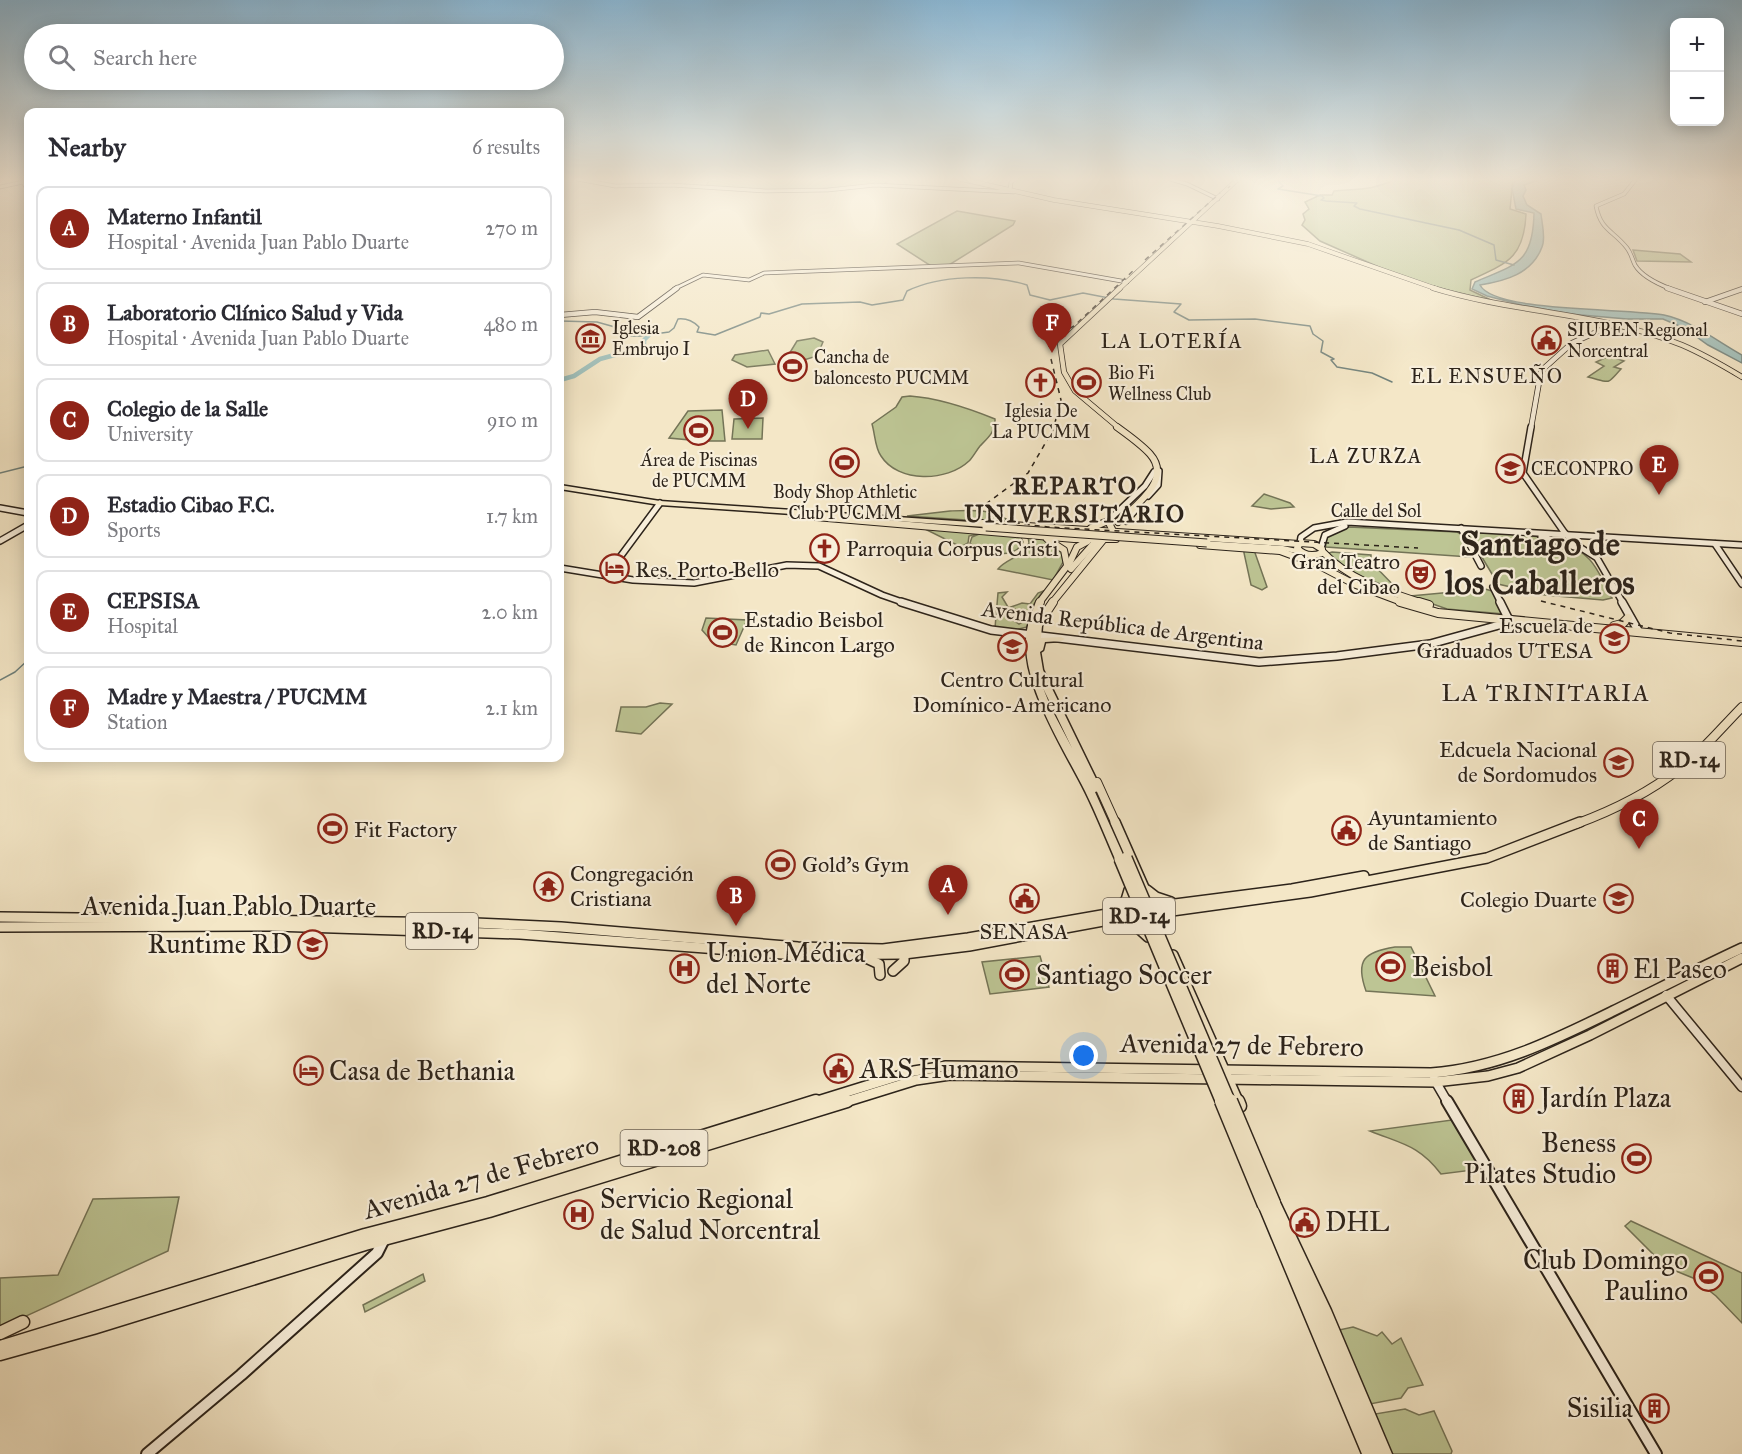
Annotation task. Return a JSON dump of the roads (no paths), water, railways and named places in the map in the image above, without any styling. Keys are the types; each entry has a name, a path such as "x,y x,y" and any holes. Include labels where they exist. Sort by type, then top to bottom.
{"highway":[{"path":"564,490 658,505 816,514 1280,548 1299,547"},
{"path":"564,490 607,501 986,526"},
{"path":"1035,625 1030,656 1034,674 1081,765"},
{"path":"1033,636 1037,660 1046,688 1123,858 1269,1204 1384,1454"},
{"path":"1037,660 1041,641 1060,639"},
{"path":"1319,1316 1370,1454"}],"main road":[{"path":"816,514 1079,531 1126,521 1157,488 1160,480 1157,472 1145,454 1076,397 1060,371 1056,342 1163,247"},
{"path":"1315,247 1450,294 1507,308 1612,325 1650,334 1693,350 1742,377"},
{"path":"1626,247 1638,270 1686,297 1742,314"},
{"path":"564,315 595,312 638,317 675,289 703,275 749,280 764,273 1020,264 1125,282"},
{"path":"1704,302 1742,289"},
{"path":"1574,547 1523,475 1531,423 1541,370 1572,343 1612,325"},
{"path":"1112,525 1127,503 1157,472"},
{"path":"1035,625 1053,597 1098,538 1149,485 1157,472"},
{"path":"606,576 658,505"},
{"path":"0,508 24,512"},
{"path":"792,515 1066,539 1122,537 1248,544 1261,542 1299,547 1314,556 1322,549"},
{"path":"1126,521 1127,527 1141,534"},
{"name":"Calle del Sol","path":"1299,547 1301,537 1308,531 1328,524 1347,522 1565,534"},
{"path":"877,524 901,525"},
{"path":"1112,525 1141,534 1248,544 1264,549 1280,548 1349,581 1429,610 1742,641"},
{"path":"1112,525 1122,537"},
{"name":"Calle del Sol","path":"1322,549 1325,534 1338,527 1386,525"},
{"path":"0,541 24,528"},
{"path":"1462,530 1481,566"},
{"name":"Calle del Sol","path":"1462,530 1742,545"},
{"path":"1079,531 1098,538"},
{"path":"1066,539 1079,531"},
{"path":"996,532 1004,532"},
{"path":"1017,533 1040,536 1057,544 1064,550 1067,566"},
{"path":"1122,537 1141,534"},
{"path":"1533,534 1574,547 1593,558 1637,630"},
{"path":"1565,534 1575,544 1597,558 1637,630"},
{"path":"1035,625 1041,598 1067,566 1077,547 1098,538"},
{"path":"1299,547 1311,543 1322,549 1333,564 1346,573 1418,602 1452,611 1509,619 1614,626 1637,630"},
{"path":"1715,544 1742,584"},
{"path":"1299,547 1315,564"},
{"name":"Avenida República de Argentina","path":"564,569 606,576 694,583 787,565 819,566 882,595 946,617 997,631 1269,662 1430,644 1509,619"},
{"path":"1493,587 1509,619"},
{"path":"1614,626 1622,624 1628,618"},
{"name":"Avenida Juan Pablo Duarte","path":"0,917 475,923 561,927 683,939 828,949 881,961 903,951 969,946 1137,912 1310,892 1487,858 1620,807 1646,793 1677,771 1742,707"},
{"path":"1081,765 1102,792 1226,1074 1304,1256 1319,1316"},
{"path":"1081,765 1128,890 1261,1209 1319,1316"},
{"path":"1145,887 1173,907 1163,921 1162,928"},
{"path":"1128,890 1126,900 1114,916 1137,927 1148,937"},
{"name":"Avenida Juan Pablo Duarte","path":"0,927 263,926 510,933 796,955 861,956 881,961"},
{"name":"Avenida 27 de Febrero","path":"1433,1078 1509,1059 1543,1046 1742,948"},
{"path":"893,971 904,961 903,951"},
{"name":"Avenida 27 de Febrero","path":"0,1347 384,1234 489,1211 909,1082 950,1075 1033,1070 1433,1078 1488,1076 1518,1068 1590,1035 1742,958"},
{"path":"1666,995 1742,1087"},
{"path":"1433,1078 1656,1454"},
{"path":"147,1454 241,1375 377,1253 384,1234"},
{"name":"Avenida 27 de Febrero","path":"0,1354 93,1328 384,1234"},
{"path":"0,1334 23,1322"}],"water":[{"path":"1528,247 1541,247 1532,264 1517,275 1480,285 1491,294 1510,301 1565,308 1664,315 1694,327 1742,355 1742,363 1708,345 1684,328 1663,319 1627,319 1570,314 1522,305 1487,296 1472,289 1475,282 1511,266"}],"waterway":[{"path":"1494,247 1496,260 1514,265"},
{"path":"564,321 597,322 622,329 631,336 640,336 669,332 674,328 678,319 684,319 699,327 697,332 715,335 760,317 761,313 769,314 802,304 860,302 872,305 903,300 907,291 935,282 966,278 998,279 1027,285 1030,295 1050,300 1083,293 1114,299 1181,304 1174,312 1189,320 1255,319 1310,326 1313,334 1323,341 1321,352 1334,359 1331,360 1337,367 1372,373 1392,382"},
{"path":"564,379 574,376 600,359 644,347 644,340 649,335"},
{"path":"0,473 24,467"},
{"path":"0,680 15,672 24,664"}],"railway":[{"path":"1145,260 1160,247"},
{"path":"1049,347 1050,340 1074,326 1135,269"},
{"path":"1051,359 1061,400 1053,430 1028,473 987,503 987,507 1000,517 1015,522 1048,527 1418,548"},
{"path":"1541,601 1670,633 1742,641"}],"place":[{"name":"Iglesia Embrujo I","path":"591,338"},
{"name":"SIUBEN Regional Norcentral","path":"1546,340"},
{"name":"Madre y Maestra / PUCMM","path":"1052,353"},
{"name":"Cancha de baloncesto PUCMM","path":"793,367"},
{"name":"Iglesia De La PUCMM","path":"1041,382"},
{"name":"Bio Fi Wellness Club","path":"1087,383"},
{"name":"Estadio Cibao F.C.","path":"748,429"},
{"name":"Área de Piscinas de PUCMM","path":"699,431"},
{"name":"Body Shop Athletic Club PUCMM","path":"845,463"},
{"name":"CECONPRO","path":"1510,469"},
{"name":"CEPSISA","path":"1659,495"},
{"name":"Parroquia Corpus Cristi","path":"825,548"},
{"name":"Res. Porto Bello","path":"614,569"},
{"name":"Gran Teatro del Cibao","path":"1421,574"},
{"name":"Estadio Beisbol de Rincon Largo","path":"723,632"},
{"name":"Escuela de Graduados UTESA","path":"1614,638"},
{"name":"Centro Cultural Domínico-Americano","path":"1012,647"},
{"name":"Edcuela Nacional de Sordomudos","path":"1618,762"},
{"name":"Fit Factory","path":"333,829"},
{"name":"Ayuntamiento de Santiago","path":"1347,830"},
{"name":"Colegio de la Salle","path":"1639,849"},
{"name":"Gold's Gym","path":"781,864"},
{"name":"Congregación Cristiana","path":"549,886"},
{"name":"SENASA","path":"1024,899"},
{"name":"Colegio Duarte","path":"1618,899"},
{"name":"Materno Infantil","path":"948,915"},
{"name":"Laboratorio Clínico Salud y Vida","path":"736,926"},
{"name":"Runtime RD","path":"313,944"},
{"name":"Beisbol","path":"1391,967"},
{"name":"Union Médica del Norte","path":"685,969"},
{"name":"El Paseo","path":"1612,969"},
{"name":"Santiago Soccer","path":"1015,975"},
{"name":"ARS Humano","path":"839,1069"},
{"name":"Casa de Bethania","path":"308,1071"},
{"name":"Jardín Plaza","path":"1519,1098"},
{"name":"Beness Pilates Studio","path":"1637,1159"},
{"name":"Servicio Regional de Salud Norcentral","path":"579,1215"},
{"name":"DHL","path":"1304,1222"},
{"name":"Club Domingo Paulino","path":"1709,1276"},
{"name":"Sisilia","path":"1654,1408"}],"district":[{"name":"LA LOTERÍA","path":"1172,341"},
{"name":"EL ENSUEÑO","path":"1487,376"},
{"name":"LA ZURZA","path":"1366,456"},
{"name":"REPARTO UNIVERSITARIO","path":"1075,500"},
{"name":"Santiago de los Caballeros","path":"1540,562"},
{"name":"LA TRINITARIA","path":"1546,693"}]}
